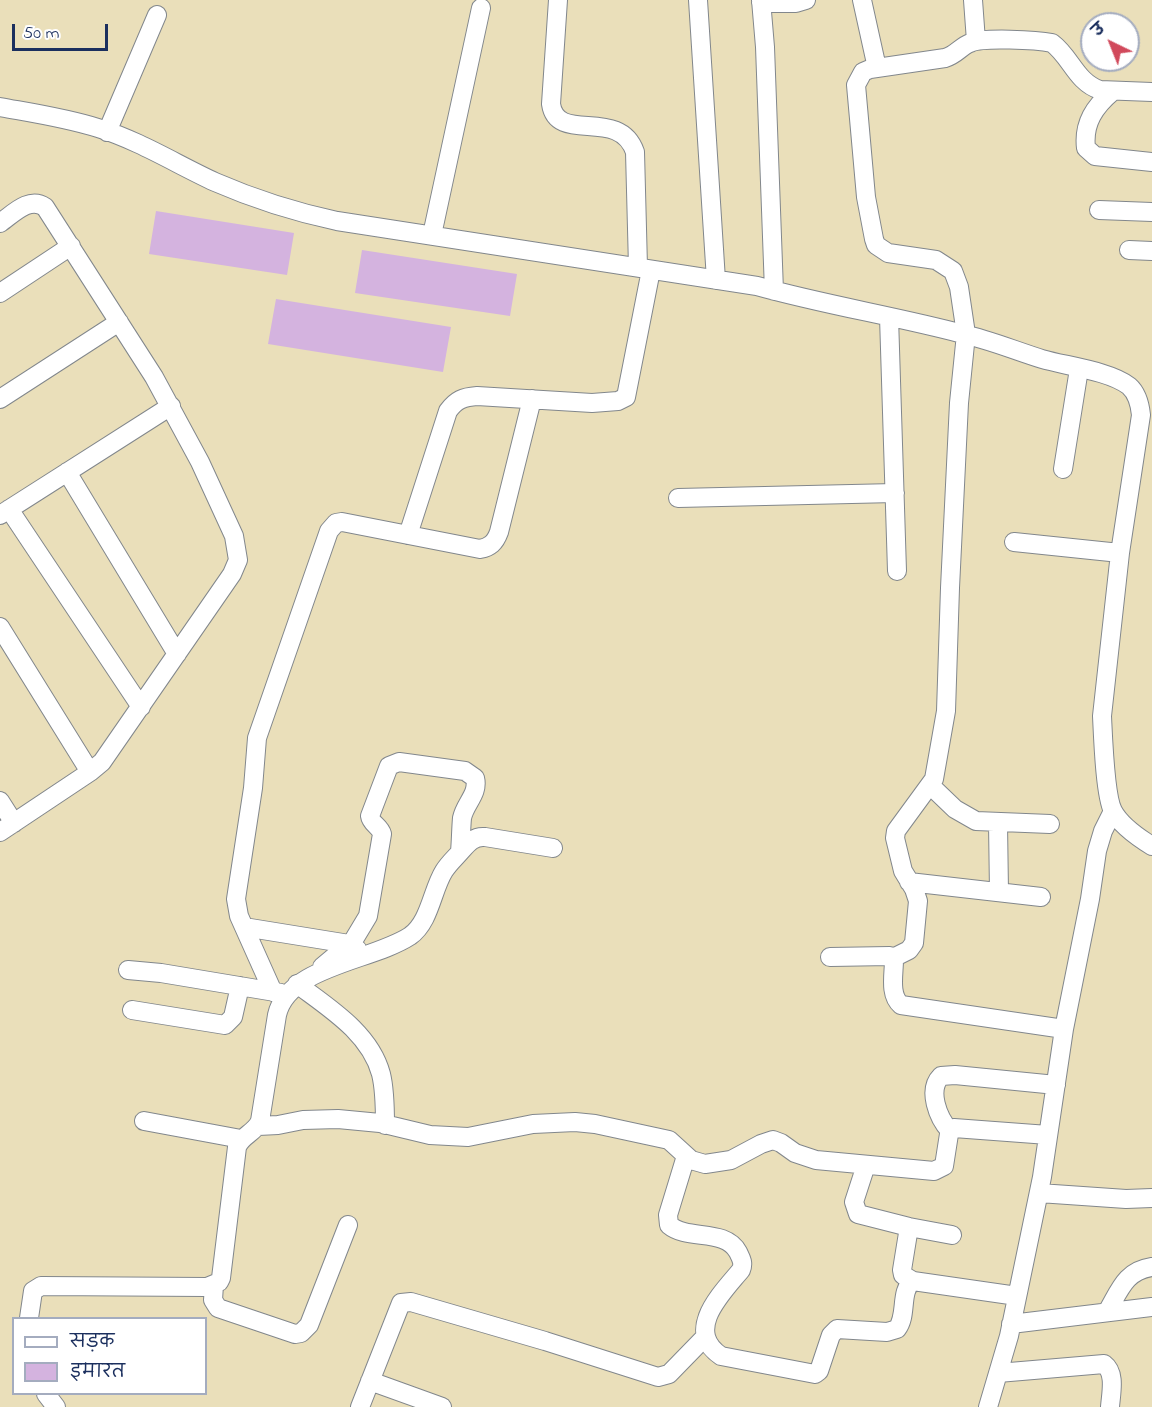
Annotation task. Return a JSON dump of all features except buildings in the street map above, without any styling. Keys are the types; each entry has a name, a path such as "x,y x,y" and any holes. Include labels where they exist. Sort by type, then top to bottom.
{"street":[{"path":"408,535 447,411 453,403 461,398 477,396 592,403 618,402 628,393 644,269 635,152 631,141 619,131 561,122 552,114 558,0"},
{"path":"698,0 716,280"},
{"path":"774,291 761,2 796,3 806,0"},
{"path":"862,0 877,68"},
{"path":"973,0 976,41"},
{"path":"432,235 481,8"},
{"path":"107,132 157,15"},
{"path":"830,957 888,956 893,958 904,953 914,943 917,895 901,864 895,838 896,831 931,786 946,711 959,403 966,334 959,287 953,271 936,260 888,253 876,245 866,197 856,85 863,72 953,56 967,44 976,41 1052,43 1058,47 1086,83 1100,90 1152,92"},
{"path":"1113,91 1094,109 1086,137 1086,148 1095,156 1152,162"},
{"path":"0,107 68,120 107,132 166,156 217,183 294,212 337,221 774,291 966,334 1079,369 1098,372 1144,395 1120,554 1102,716 1109,796 1113,811 1137,837 1152,846"},
{"path":"0,223 26,205 39,203 45,207 171,406 234,536 238,560 232,574 110,751 90,772 7,828 0,801"},
{"path":"1099,210 1152,212"},
{"path":"0,293 70,246"},
{"path":"1129,250 1152,251"},
{"path":"889,317 897,571"},
{"path":"0,399 119,322"},
{"path":"1063,469 1079,369"},
{"path":"286,990 244,927 238,916 236,899 253,789 257,738 329,531 332,526 342,522 480,549 493,544 499,532 532,399"},
{"path":"141,706 5,512 171,406"},
{"path":"68,472 177,654"},
{"path":"678,498 895,493"},
{"path":"1014,542 1120,554"},
{"path":"0,627 90,772"},
{"path":"258,1126 277,1014 286,990 314,974 349,945 368,916 382,834 370,816 389,766 399,762 432,766 465,771 475,778 473,798 466,807 462,819 460,852"},
{"path":"931,786 955,809 970,818 984,822 1050,824"},
{"path":"988,1407 1011,1324 1039,1193 1064,1029 1090,898 1096,851 1113,811"},
{"path":"998,823 999,892"},
{"path":"314,974 364,957 412,934 418,928 443,872 473,839 480,836 553,848"},
{"path":"909,882 1041,897"},
{"path":"244,927 349,945 364,957"},
{"path":"893,958 894,994 895,999 901,1005 1064,1029"},
{"path":"129,970 240,986 286,990 344,1020 358,1035 375,1060 381,1074 385,1125"},
{"path":"132,1010 225,1025 233,1017 240,986"},
{"path":"950,1131 941,1121 936,1110 936,1083 941,1076 955,1075 1056,1084"},
{"path":"29,1317 33,1291 41,1286 207,1287 214,1285 222,1278 237,1147 241,1139 258,1126 303,1120 338,1119 385,1125 430,1135 468,1137 533,1124 595,1124 669,1140 686,1156 705,1164 731,1160 761,1143 773,1140 787,1146 795,1153 816,1160 937,1170 944,1166 950,1131"},
{"path":"144,1121 241,1139"},
{"path":"950,1131 957,1127 1048,1135"},
{"path":"686,1156 668,1215 669,1225 677,1230 726,1240 735,1248 742,1262 741,1270 709,1310 706,1336 709,1345 721,1356 815,1374 819,1371 831,1335 837,1329 887,1332 897,1329 902,1321 908,1286 913,1281"},
{"path":"866,1165 854,1202 856,1210 862,1216 952,1235"},
{"path":"1039,1193 1152,1198"},
{"path":"214,1285 213,1300 221,1310 295,1334 301,1333 309,1325 348,1225"},
{"path":"909,1227 903,1275 913,1281 1017,1296"},
{"path":"1107,1312 1132,1274 1152,1267"},
{"path":"360,1407 399,1306 406,1302 545,1341 658,1377 669,1374 706,1336"},
{"path":"1011,1324 1152,1307"},
{"path":"998,1373 1104,1364 1110,1370 1111,1377 1110,1407"},
{"path":"370,1381 442,1407"},
{"path":"47,1395 56,1407"}]}
